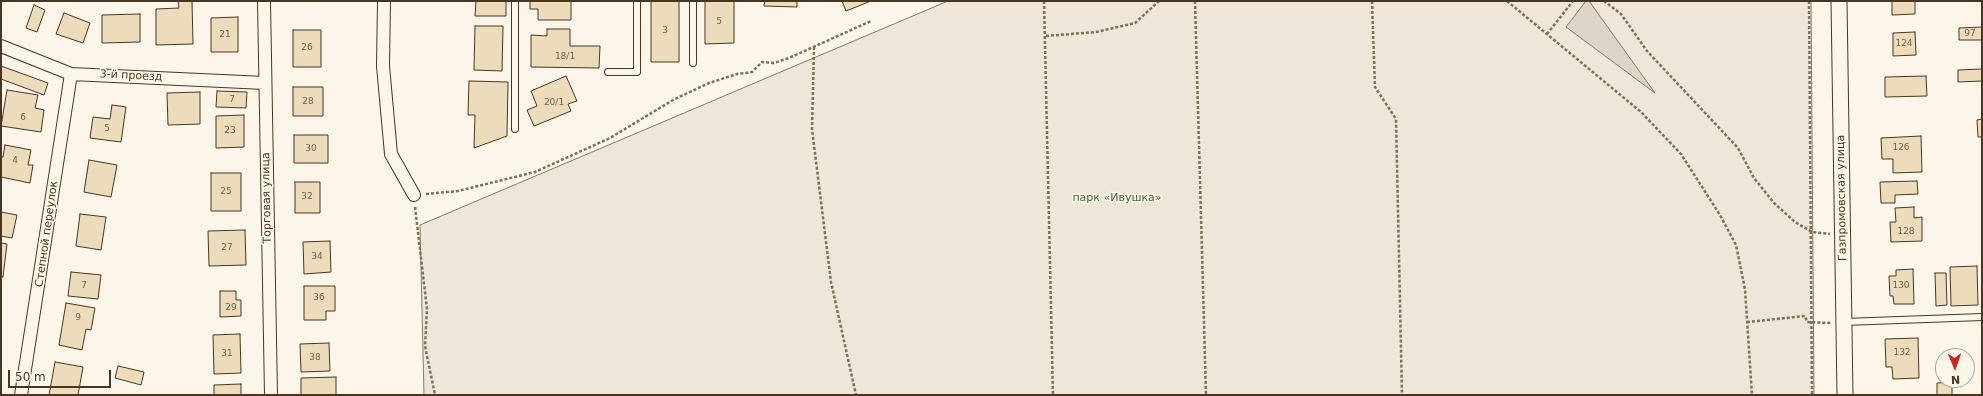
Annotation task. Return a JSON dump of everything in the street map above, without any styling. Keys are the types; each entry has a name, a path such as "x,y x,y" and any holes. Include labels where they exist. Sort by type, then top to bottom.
{"street":[{"name":"Торговая улица","path":"264,1 271,395"},
{"path":"384,1 383,66 391,154 414,195"},
{"name":"Газпромовская улица","path":"1839,1 1845,395"},
{"name":"3-й проезд","path":"1,46 71,74 265,83"},
{"name":"Степной переулок","path":"21,395 71,74"}],"lane":[{"path":"515,1 516,128"},
{"path":"608,72 637,72 637,1"},
{"path":"692,63 693,1"},
{"path":"1844,322 1982,317"}],"path":[{"path":"1044,1 1046,36 1053,395"},
{"path":"1046,36 1096,32 1135,23 1159,1"},
{"path":"1195,1 1206,395"},
{"path":"1372,1 1375,87 1396,119 1402,395"},
{"path":"1507,1 1641,112 1681,154 1720,215 1736,245 1745,289 1752,395"},
{"path":"1547,34 1573,1"},
{"path":"1604,1 1621,14 1652,57 1738,148 1754,178 1774,203 1795,222 1812,232 1842,235"},
{"path":"1809,1 1812,232 1812,395"},
{"path":"435,395 425,346 427,309 414,195 458,191 534,172 610,138 673,100 709,83 737,74 752,72 762,62 774,63 814,47 871,21"},
{"path":"814,47 812,129 831,282 856,395"},
{"path":"1747,322 1804,316 1804,320 1811,323 1844,322"}],"green space":[{"name":"парк «Ивушка»","path":"948,1 1811,1 1814,395 424,395 420,225"}],"shaded area":[{"path":"1586,1 1589,1 1655,93 1566,27"}],"building":[{"path":"178,1 192,1 193,44 156,45 156,9 179,8"},
{"path":"476,1 506,1 506,16 475,16"},
{"path":"530,1 571,1 571,20 538,20 538,9 530,9"},
{"path":"651,1 679,1 679,62 651,62"},
{"path":"705,1 734,1 734,43 705,44"},
{"path":"765,1 797,1 797,7 764,6"},
{"path":"842,1 871,1 846,11"},
{"path":"1892,1 1915,1 1915,14 1892,15"},
{"path":"34,5 45,10 37,32 26,28"},
{"path":"64,13 90,23 83,43 56,34"},
{"path":"140,14 140,42 102,43 102,15"},
{"path":"238,17 238,52 211,52 211,18"},
{"path":"475,26 503,26 502,71 474,70"},
{"path":"1982,27 1982,40 1959,40 1959,28"},
{"path":"547,29 570,29 570,46 600,46 599,68 531,67 531,35 547,36"},
{"path":"293,30 321,30 321,67 293,67"},
{"path":"1915,32 1916,55 1893,56 1893,33"},
{"path":"1,66 48,83 44,95 1,79"},
{"path":"1982,69 1982,81 1958,82 1958,70"},
{"path":"566,76 577,101 568,104 571,111 534,126 527,110 537,106 531,91"},
{"path":"1926,76 1927,96 1885,97 1885,77"},
{"path":"469,81 508,82 507,136 474,148 475,115 468,115"},
{"path":"293,87 323,87 323,116 293,116"},
{"path":"7,90 38,95 35,108 44,110 41,132 1,126"},
{"path":"217,91 247,92 246,108 216,107"},
{"path":"200,92 200,124 168,125 167,93"},
{"path":"112,105 126,107 121,142 90,138 93,117 110,119"},
{"path":"244,115 244,147 216,148 216,116"},
{"path":"1982,119 1982,137 1978,137 1977,120"},
{"path":"294,135 328,135 328,163 294,163"},
{"path":"1921,136 1922,172 1893,173 1893,159 1882,159 1881,138"},
{"path":"5,145 31,150 28,165 33,165 30,183 1,177 1,157 3,157"},
{"path":"89,160 117,165 111,197 84,192"},
{"path":"211,173 241,173 241,211 211,211"},
{"path":"1917,181 1918,194 1895,195 1895,203 1881,203 1880,182"},
{"path":"295,182 320,182 320,213 295,213"},
{"path":"1914,207 1914,218 1922,217 1922,241 1891,242 1890,222 1896,222 1895,208"},
{"path":"1,212 17,215 12,238 1,236"},
{"path":"80,214 106,217 101,250 76,246"},
{"path":"245,230 246,265 209,266 208,231"},
{"path":"330,241 331,272 304,274 303,242"},
{"path":"1,243 7,244 3,277 1,277"},
{"path":"1977,266 1978,305 1951,306 1950,267"},
{"path":"1913,269 1914,304 1894,304 1893,296 1890,296 1889,276 1896,276 1896,270"},
{"path":"71,272 101,275 98,299 68,296"},
{"path":"1935,273 1946,273 1947,305 1936,306"},
{"path":"304,286 335,286 335,311 326,311 326,320 304,320"},
{"path":"220,291 236,291 236,300 241,300 241,316 220,317"},
{"path":"66,303 95,308 91,330 86,329 82,350 59,345"},
{"path":"240,334 241,373 214,374 213,335"},
{"path":"1918,338 1919,378 1893,379 1892,367 1886,367 1885,339"},
{"path":"329,343 330,371 301,372 300,344"},
{"path":"55,362 83,367 78,395 49,395"},
{"path":"118,366 144,372 141,385 115,378"},
{"path":"336,377 336,395 301,395 301,378"},
{"path":"241,384 241,395 214,395 214,385"},
{"path":"1937,388 1952,388 1952,395 1937,395"}]}
